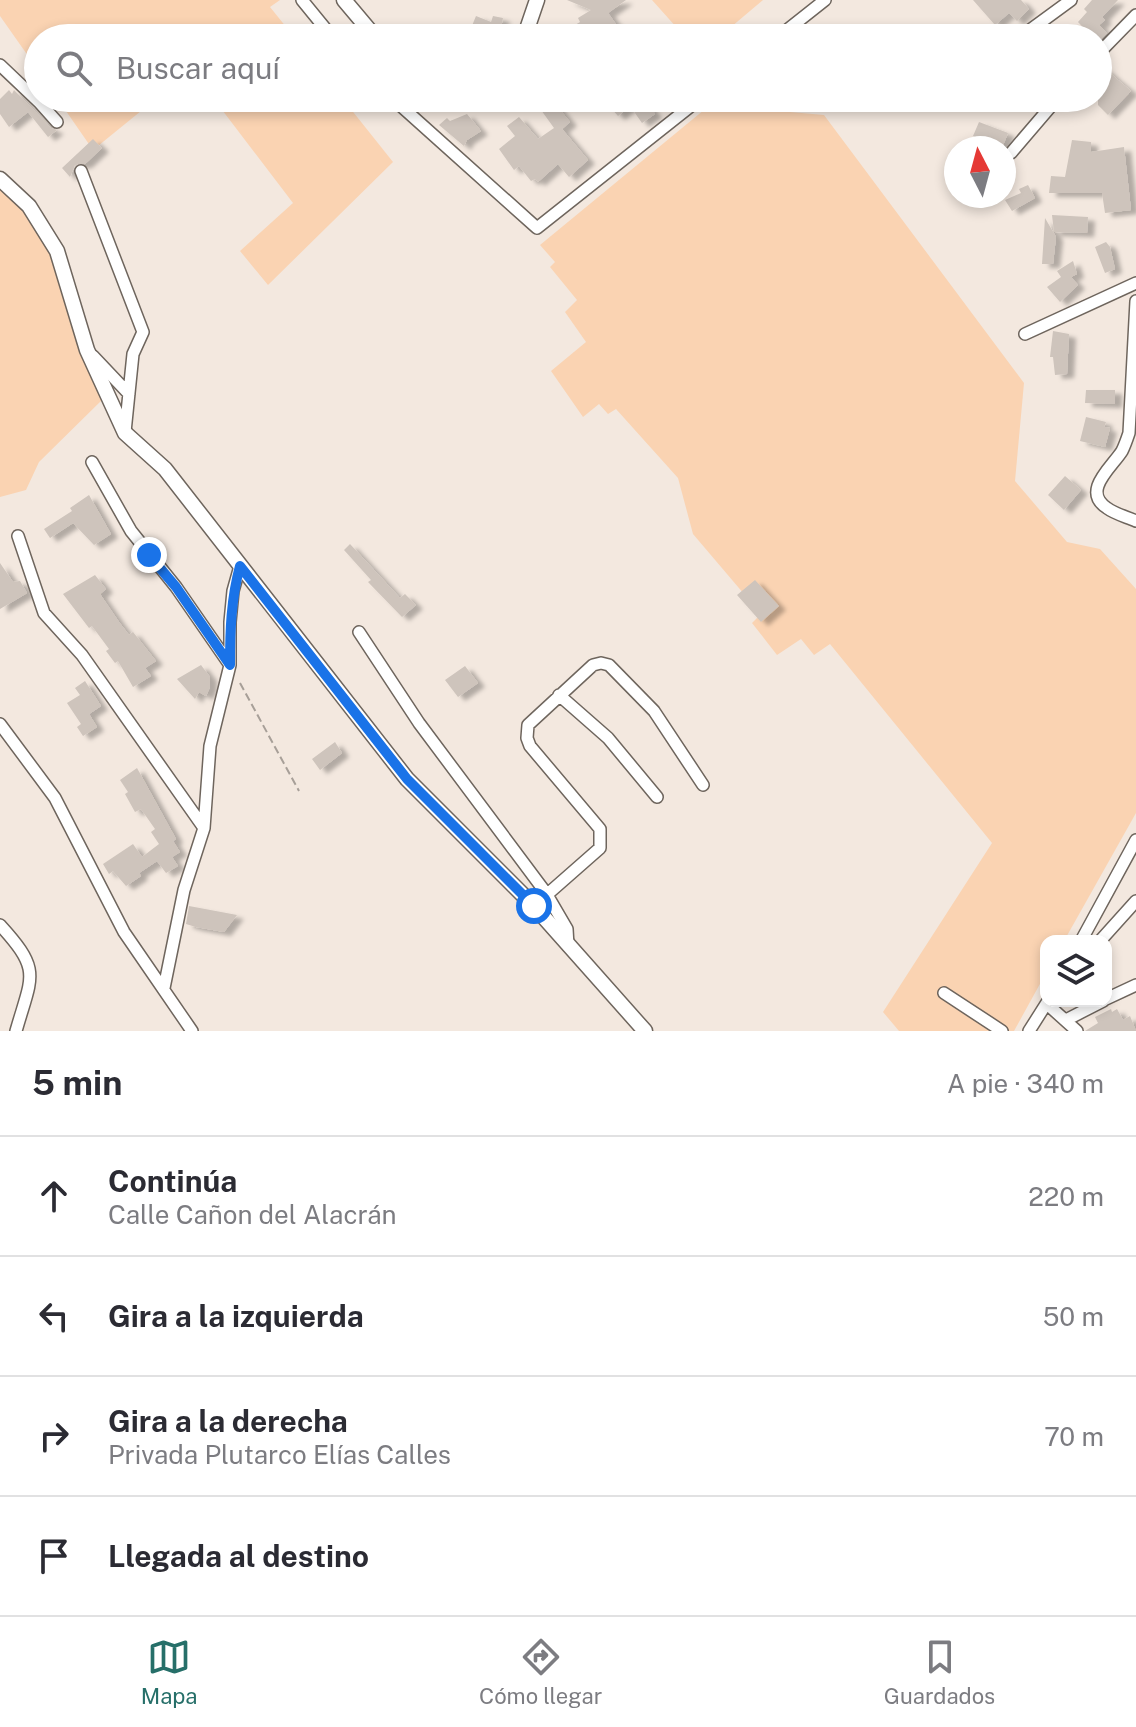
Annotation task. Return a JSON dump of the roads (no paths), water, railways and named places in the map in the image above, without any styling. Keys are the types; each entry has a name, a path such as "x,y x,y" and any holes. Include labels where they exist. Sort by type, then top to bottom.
{"main road":[{"path":"344,0 364,24"},
{"path":"529,24 537,0"},
{"path":"0,179 29,206 57,251 87,350 125,433 165,469 407,779 534,906 645,1031"}],"street":[{"path":"302,0 322,24"},
{"path":"795,24 825,0"},
{"path":"1038,24 1071,0"},
{"path":"1112,40 1136,15"},
{"path":"0,65 24,89"},
{"path":"47,112 57,122"},
{"path":"408,112 537,228 683,112"},
{"path":"1016,147 1046,112"},
{"path":"81,171 143,332 133,354 125,433"},
{"path":"1025,334 1136,283"},
{"path":"1136,301 1129,433 1124,448 1100,480 1096,493 1107,509 1136,521"},
{"path":"87,350 129,394"},
{"path":"92,462 131,531 176,587 230,665"},
{"path":"18,536 44,613 82,655 204,828"},
{"path":"164,988 184,890 204,828 210,746 230,665 233,591 240,566"},
{"path":"359,632 419,723 546,893 567,929 568,946"},
{"path":"534,906 600,848 600,829 530,746 527,738 528,725 593,665 609,665 654,711 703,785"},
{"path":"559,695 608,738 657,797"},
{"path":"0,724 55,798 124,932 192,1031"},
{"path":"1084,935 1136,840"},
{"path":"1105,935 1136,901"},
{"path":"0,925 24,952 29,966 30,982 16,1031"},
{"path":"1112,996 1136,985"},
{"path":"944,993 1002,1031"},
{"path":"1029,1031 1045,1007"},
{"path":"1053,1007 1077,1031"},
{"path":"1066,1020 1091,1007"}]}
